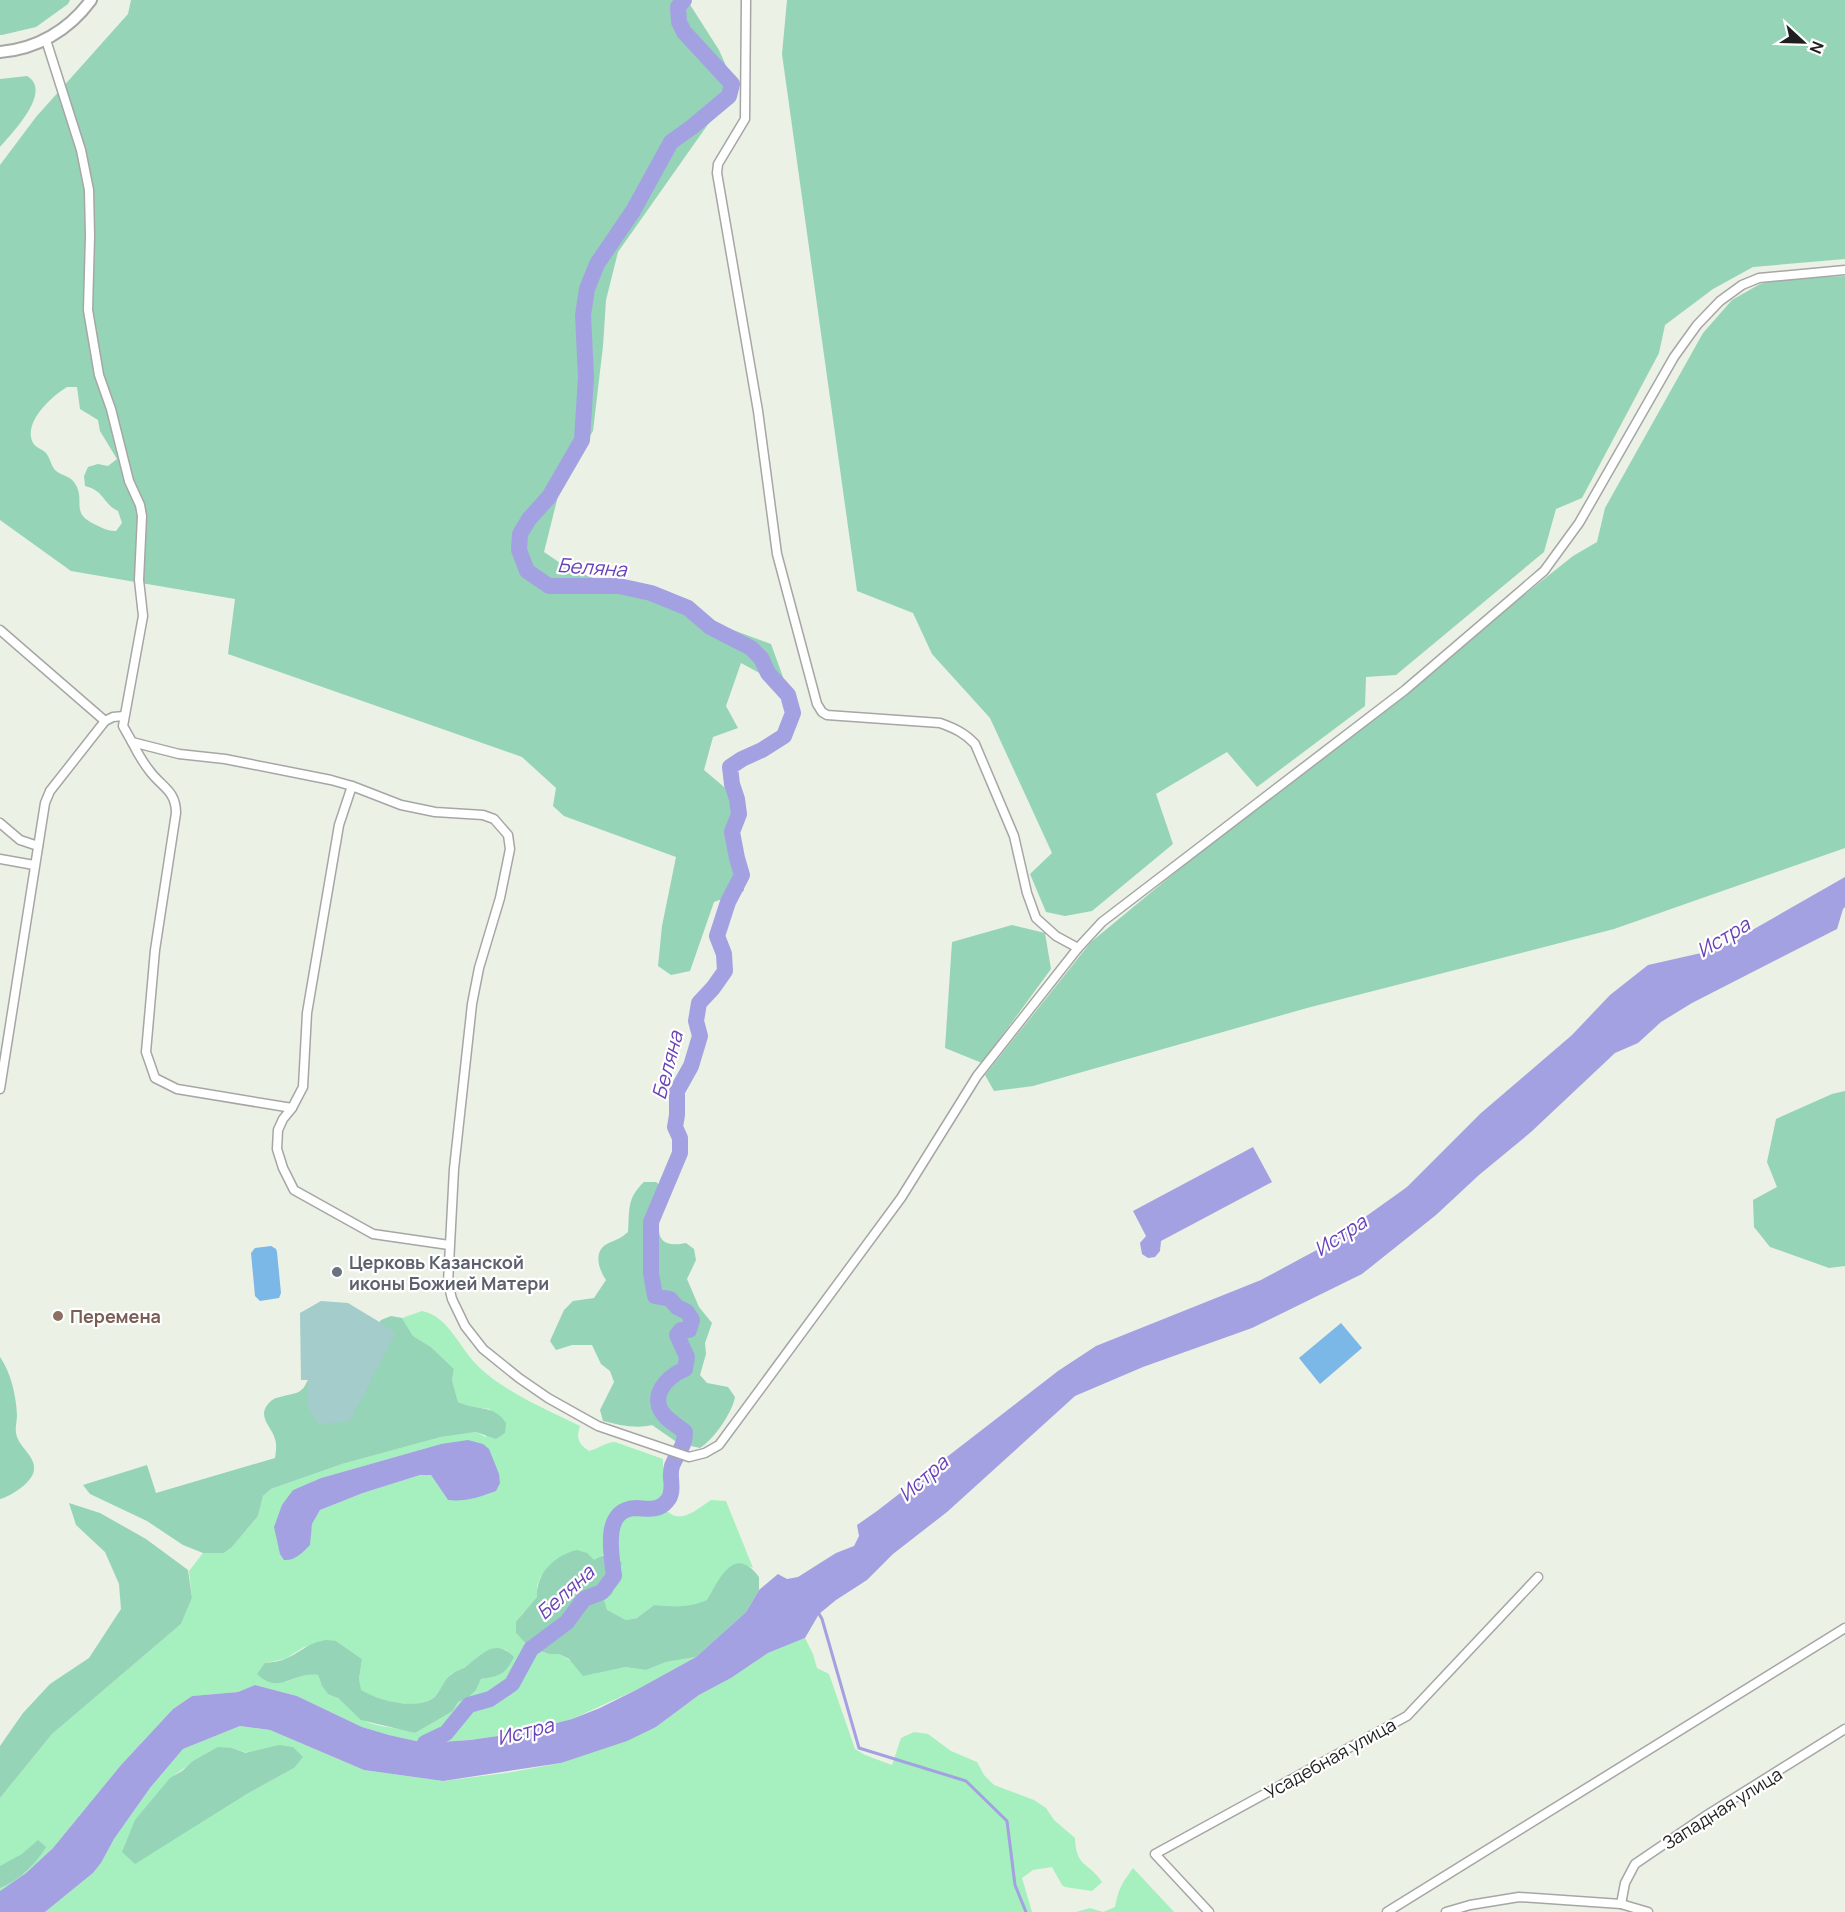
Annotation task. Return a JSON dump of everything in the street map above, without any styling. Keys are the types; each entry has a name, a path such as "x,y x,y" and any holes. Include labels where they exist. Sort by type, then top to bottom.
{"street":[{"path":"0,52 19,50 46,40 73,21 91,0"},
{"path":"746,0 745,119 721,157 717,173 758,411 777,554 817,704 827,715 940,723 953,727 969,737 975,744 1014,836 1027,893 1036,918 1056,936 1078,948"},
{"path":"46,40 81,150 89,190 88,310 99,375 111,409 129,481 142,516 139,580 143,616 123,726 150,772 171,793 176,802 155,950 146,1052 155,1078 177,1089 292,1108"},
{"path":"132,742 179,754 225,759 331,780 401,805 435,812 483,816 494,819 508,835 510,849 500,898 479,968 472,1004 454,1169 448,1283 452,1299 465,1326 483,1349 529,1384 598,1426 689,1457 705,1453 719,1445 901,1198 977,1076 1078,948 1102,922 1405,690 1544,571 1580,523 1674,357 1697,325 1720,301 1742,285 1759,278 1845,270"},
{"path":"0,630 105,721"},
{"path":"0,1089 45,803 50,791 105,721 113,717 124,716"},
{"path":"352,786 339,825 307,1013 303,1087 278,1130 277,1149 294,1190 373,1234 449,1245"},
{"path":"0,823 20,840 38,846"},
{"path":"0,859 34,865"},
{"name":"Усадебная улица","path":"1209,1912 1155,1854 1407,1716 1538,1577"},
{"path":"1387,1912 1845,1628"},
{"name":"Западная улица","path":"1621,1904 1625,1883 1635,1864 1704,1817 1845,1730"},
{"path":"1446,1912 1470,1905 1519,1897 1621,1904 1648,1912"}],"green space":[{"path":"0,0 70,0 68,4 36,27 0,35"},
{"path":"131,0 687,0 719,50 735,86 618,252 606,300 593,431 561,484 544,552 569,569 771,644 787,688 741,663 726,706 738,728 713,737 704,770 736,797 744,891 714,902 690,971 671,975 658,966 662,926 676,857 564,816 553,806 556,788 522,757 228,654 235,599 71,571 0,520 0,165 36,117 128,14","holes":["67,387 77,387 80,409 98,420 100,431 117,459 108,466 98,464 88,467 84,476 85,486 100,494 118,511 122,523 116,531 102,528 82,515 78,488 70,478 55,470 46,453 35,445 31,437 33,422 42,408"]},
{"path":"787,0 1845,0 1845,259 1753,267 1713,289 1665,325 1659,353 1582,498 1556,509 1544,552 1396,675 1366,677 1365,706 1257,787 1227,752 1156,794 1173,844 1092,911 1065,916 1046,912 1030,874 1052,853 990,718 932,654 913,613 857,591 782,54"},
{"path":"27,76 34,83 36,91 33,101 21,122 0,147 0,79"},
{"path":"1845,276 1845,848 1614,929 1307,1008 1033,1086 994,1091 985,1075 1091,942 1183,866 1573,556 1597,542 1605,508 1703,333 1732,300 1760,284 1782,279"},
{"path":"1012,925 1045,933 1051,969 982,1063 945,1048 952,942"},
{"path":"1845,1091 1845,1266 1829,1268 1770,1247 1754,1227 1753,1200 1777,1187 1767,1162 1776,1119 1832,1094"},
{"path":"644,1182 656,1182 664,1189 659,1227 664,1241 672,1244 686,1243 694,1249 696,1260 687,1279 699,1307 712,1323 705,1343 706,1354 700,1375 707,1383 728,1387 735,1397 722,1425 700,1448 678,1443 652,1425 634,1427 603,1421 600,1410 614,1382 610,1371 601,1364 592,1345 572,1345 556,1350 550,1341 564,1310 573,1301 594,1298 606,1280 599,1265 599,1254 605,1245 628,1232 632,1199"},
{"path":"422,1311 439,1319 487,1374 526,1399 580,1426 579,1440 582,1446 589,1451 615,1442 663,1459 663,1491 660,1501 672,1514 684,1516 711,1500 726,1501 753,1568 743,1564 713,1590 708,1600 697,1605 675,1608 654,1605 637,1618 626,1620 606,1610 604,1600 614,1556 604,1554 594,1561 541,1576 537,1586 537,1597 532,1606 523,1613 516,1633 529,1647 549,1654 559,1654 593,1674 625,1667 646,1670 666,1662 696,1657 638,1689 572,1719 518,1733 470,1740 425,1743 389,1735 362,1727 297,1696 255,1685 238,1692 192,1696 173,1709 121,1765 53,1848 26,1873 0,1891 0,1798 52,1734 181,1624 192,1598 189,1571 203,1553 224,1553 232,1547 258,1516 263,1496 271,1489 342,1464 441,1437 476,1432 486,1437 490,1409 467,1406 458,1402 452,1380 454,1369 431,1347 413,1336 402,1318","holes":["441,1444 448,1500 431,1475 420,1475 363,1493 320,1510 312,1524 310,1534 293,1490 321,1478","336,1641 362,1659 360,1690 376,1697 406,1704 416,1704 433,1698 450,1675 488,1651 507,1650 492,1677 481,1679 476,1690 468,1698 458,1702 453,1711 415,1733 363,1720 326,1690 318,1675 308,1673 286,1682 265,1663 285,1659 304,1647"]},
{"path":"391,1316 402,1318 413,1336 431,1347 454,1369 452,1380 458,1402 496,1413 506,1423 505,1433 496,1439 476,1432 441,1437 342,1464 271,1489 263,1496 258,1516 232,1547 224,1553 203,1553 183,1545 147,1521 90,1494 83,1485 147,1465 156,1493 275,1458 276,1441 264,1413 268,1404 276,1398 301,1390 309,1377 375,1328 381,1320"},
{"path":"0,1357 10,1377 14,1392 17,1438 32,1460 34,1470 30,1479 20,1488 0,1499"},
{"path":"69,1503 100,1513 146,1539 188,1570 192,1598 181,1624 52,1734 0,1798 0,1746 23,1713 50,1684 89,1658 121,1609 119,1584 105,1552 76,1525"},
{"path":"577,1550 587,1553 594,1560 609,1555 622,1563 612,1594 604,1600 607,1610 626,1620 637,1618 654,1605 681,1606 707,1600 722,1575 735,1564 742,1563 750,1567 759,1577 759,1590 746,1612 696,1657 666,1662 646,1670 625,1667 583,1676 569,1659 559,1654 549,1654 529,1647 516,1633 516,1622 537,1597 540,1580 548,1566 561,1556"},
{"path":"805,1638 817,1668 829,1674 855,1749 892,1765 901,1738 914,1732 928,1734 951,1751 977,1762 984,1775 994,1785 1034,1800 1046,1808 1054,1820 1075,1838 1080,1860 1102,1882 1092,1891 1065,1887 1052,1867 1033,1870 1022,1878 1032,1912 45,1912 93,1873 150,1788 183,1749 240,1726 270,1730 364,1770 443,1781 506,1773 561,1763 656,1727 699,1695 731,1678 768,1653","holes":["232,1748 294,1768 245,1795 162,1790 184,1768"]},
{"path":"326,1640 336,1641 362,1659 359,1679 361,1690 376,1697 405,1704 415,1704 432,1699 449,1676 488,1650 500,1648 514,1657 508,1668 501,1674 481,1679 476,1690 468,1698 458,1702 453,1711 415,1733 361,1720 338,1698 328,1694 318,1675 301,1676 273,1683 257,1674 265,1663 283,1660 314,1643"},
{"path":"279,1745 293,1747 303,1757 294,1768 245,1795 135,1864 122,1852 135,1820 170,1778 193,1761 218,1747 232,1748 246,1753"},
{"path":"38,1840 46,1847 37,1860 20,1876 0,1888 0,1866 22,1854"},
{"path":"1133,1868 1174,1912 1103,1912 1115,1907 1121,1886"},
{"path":"1090,1908 1103,1912 1076,1912"}],"shaded area":[{"path":"271,1246 277,1252 281,1293 279,1298 260,1301 255,1296 251,1253 255,1248"},
{"path":"321,1301 348,1303 396,1332 350,1421 319,1425 308,1408 308,1380 301,1380 300,1313"},
{"path":"1341,1323 1362,1348 1320,1384 1299,1358"}],"water":[{"name":"Истра","path":"1845,877 1845,907 1837,929 1692,1003 1661,1022 1638,1043 1615,1053 1531,1132 1479,1175 1436,1215 1362,1274 1252,1328 1143,1367 1075,1396 947,1512 893,1554 867,1580 819,1614 805,1638 768,1653 731,1678 699,1695 656,1727 627,1741 561,1763 443,1781 364,1770 270,1730 240,1726 183,1749 150,1788 93,1873 45,1912 0,1912 0,1891 26,1873 53,1848 121,1765 173,1709 192,1696 238,1692 255,1685 297,1696 362,1727 389,1735 425,1743 470,1740 518,1733 572,1719 638,1689 696,1657 746,1612 759,1590 778,1574 787,1579 798,1577 836,1553 854,1546 859,1536 857,1525 1058,1371 1096,1346 1261,1280 1326,1245 1407,1187 1481,1113 1572,1035 1610,995 1648,965 1719,949"},
{"path":"1253,1147 1272,1182 1161,1241 1160,1251 1155,1257 1148,1258 1142,1254 1140,1243 1146,1236 1133,1211"},
{"path":"468,1440 483,1444 489,1449 499,1474 500,1483 496,1491 466,1500 448,1500 431,1475 420,1475 363,1493 320,1510 312,1524 310,1545 292,1559 284,1560 280,1554 274,1527 282,1505 293,1490 321,1478 441,1444"}],"waterway":[{"name":"Беляна","path":"421,1760 425,1743 446,1733 469,1705 490,1699 512,1684 531,1649 567,1622 584,1599 602,1592 614,1576 611,1533 618,1515 626,1510 657,1508 664,1504 671,1493 672,1466 685,1437 685,1432 668,1419 658,1403 661,1389 671,1377 685,1369 687,1357 677,1335 681,1330 689,1330 692,1320 687,1312 677,1307 670,1299 655,1296 651,1273 651,1222 680,1153 680,1138 675,1127 677,1091 691,1066 700,1036 696,1021 699,1003 725,971 724,954 717,936 728,902 742,875 732,832 739,814 730,767 784,736 793,713 788,695 768,673 761,658 751,648 710,627 688,608 651,593 619,586 549,586 527,571 519,550 520,534 529,519 549,497 582,440 586,377 583,315 587,289 597,264 633,211 671,142 729,96 732,84 684,32 679,22 678,7 684,0"},
{"path":"818,1612 822,1619 859,1748 966,1781 1007,1821 1015,1885 1026,1912"}],"place":[{"name":"Церковь Казанской иконы Божией Матери","path":"337,1272"},
{"name":"Перемена","path":"58,1316"}]}
